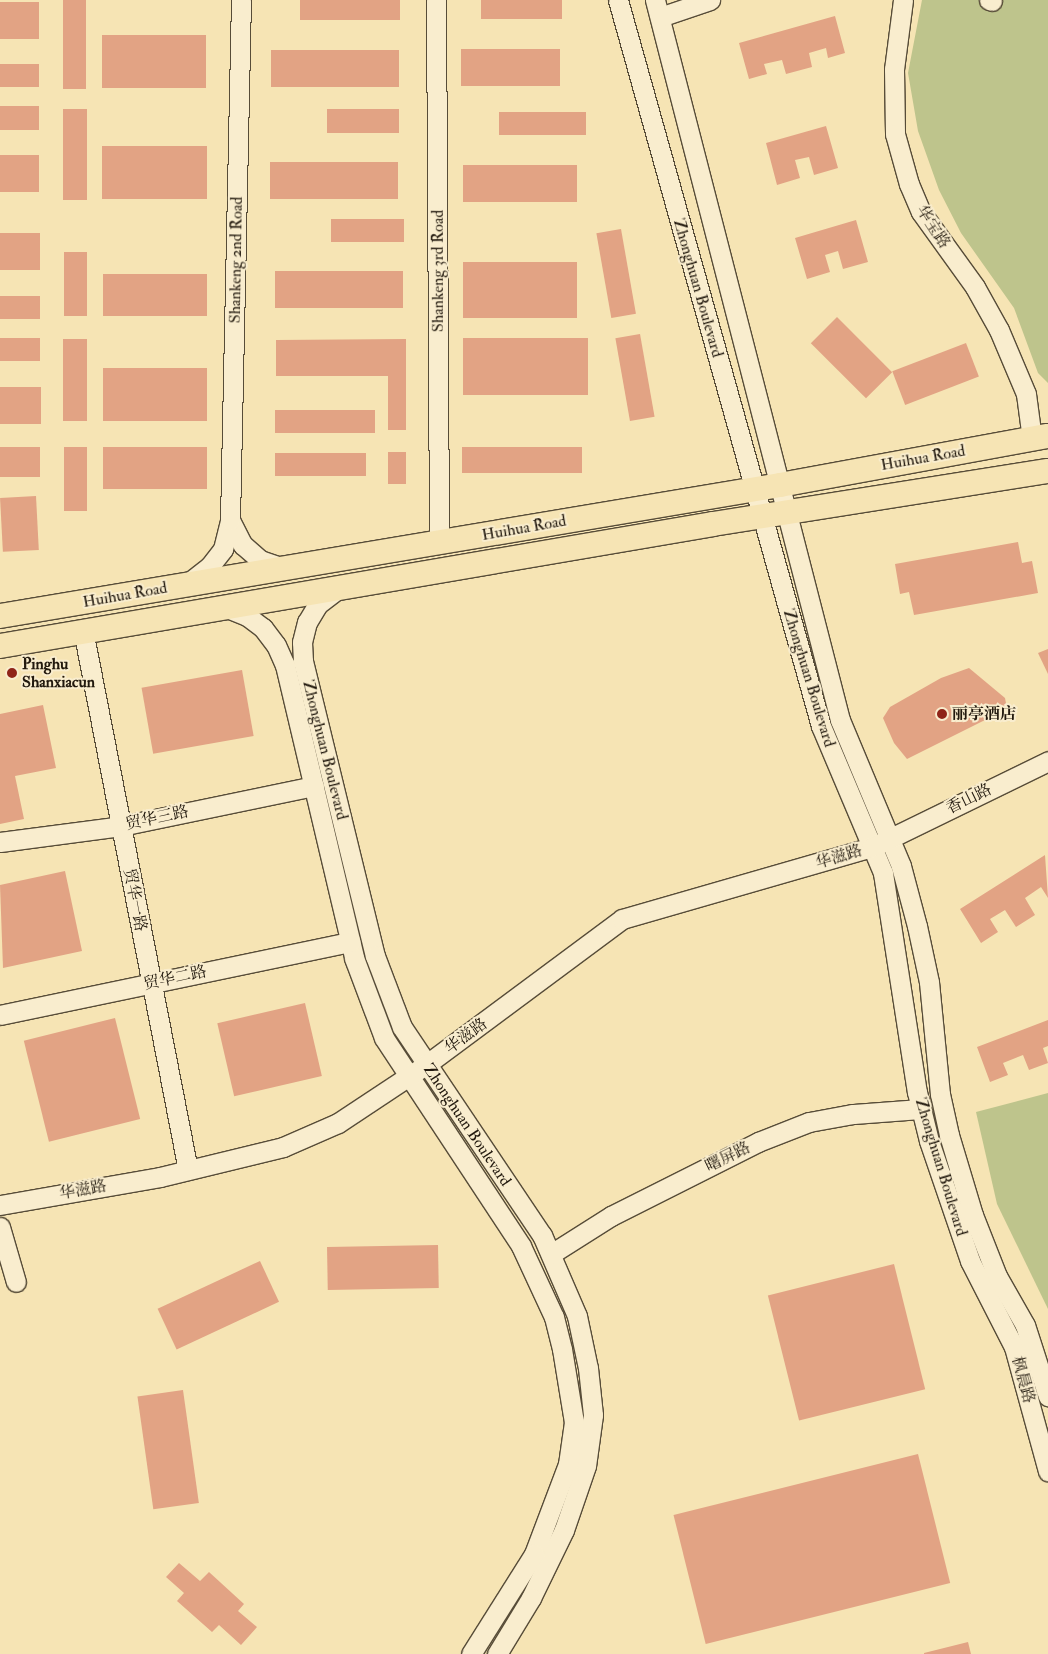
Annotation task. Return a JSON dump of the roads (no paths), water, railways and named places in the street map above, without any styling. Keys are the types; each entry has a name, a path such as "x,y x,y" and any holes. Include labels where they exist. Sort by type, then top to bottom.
{"main road":[{"name":"Huihua Road","path":"0,616 780,485 1040,437"},
{"name":"Huihua Road","path":"0,646 83,630 226,608 762,516 1048,471"}],"street":[{"name":"Shankeng 2nd Road","path":"186,585 209,567 223,549 230,520 241,0"},
{"name":"Shankeng 3rd Road","path":"436,0 440,542"},
{"name":"Zhonghuan Boulevard","path":"618,0 821,726 883,873 896,942 921,1109 970,1261 1014,1347"},
{"path":"658,9 710,0"},
{"name":"华宝路","path":"903,0 894,69 895,134 909,184 921,212 975,286 998,330 1026,394 1040,437"},
{"name":"Zhonghuan Boulevard","path":"658,9 840,720 901,866 929,982 940,1094 949,1135 980,1232 997,1276 1024,1326"},
{"path":"230,520 243,545 260,560 283,568"},
{"name":"Zhonghuan Boulevard","path":"338,589 318,604 308,622 302,642 303,661 375,956 402,1027 551,1254 577,1316 593,1415 586,1466 564,1530 508,1638 497,1654"},
{"name":"Zhonghuan Boulevard","path":"226,608 247,616 276,645 285,665 350,942 374,1015 407,1075 521,1246 554,1317 568,1380 574,1422 568,1464 534,1554 471,1654"},
{"name":"贸华一路","path":"83,630 188,1170"},
{"name":"香山路","path":"889,838 1048,761"},
{"name":"贸华三路","path":"0,842 121,826 314,786"},
{"name":"华滋路","path":"0,1205 188,1170 284,1147 338,1123 407,1075 427,1064 622,919 872,847 889,838"},
{"name":"贸华二路","path":"0,1015 350,942"},
{"name":"曙屏路","path":"551,1254 611,1216 758,1142 808,1122 853,1114 921,1109"},
{"path":"0,1227 16,1282"},
{"name":"枫晨路","path":"1024,1326 1048,1396"},
{"name":"枫晨路","path":"1014,1347 1048,1471"}],"place":[{"name":"Pinghu Shanxiacun","path":"12,673"},
{"name":"丽亭酒店","path":"942,714"}]}
